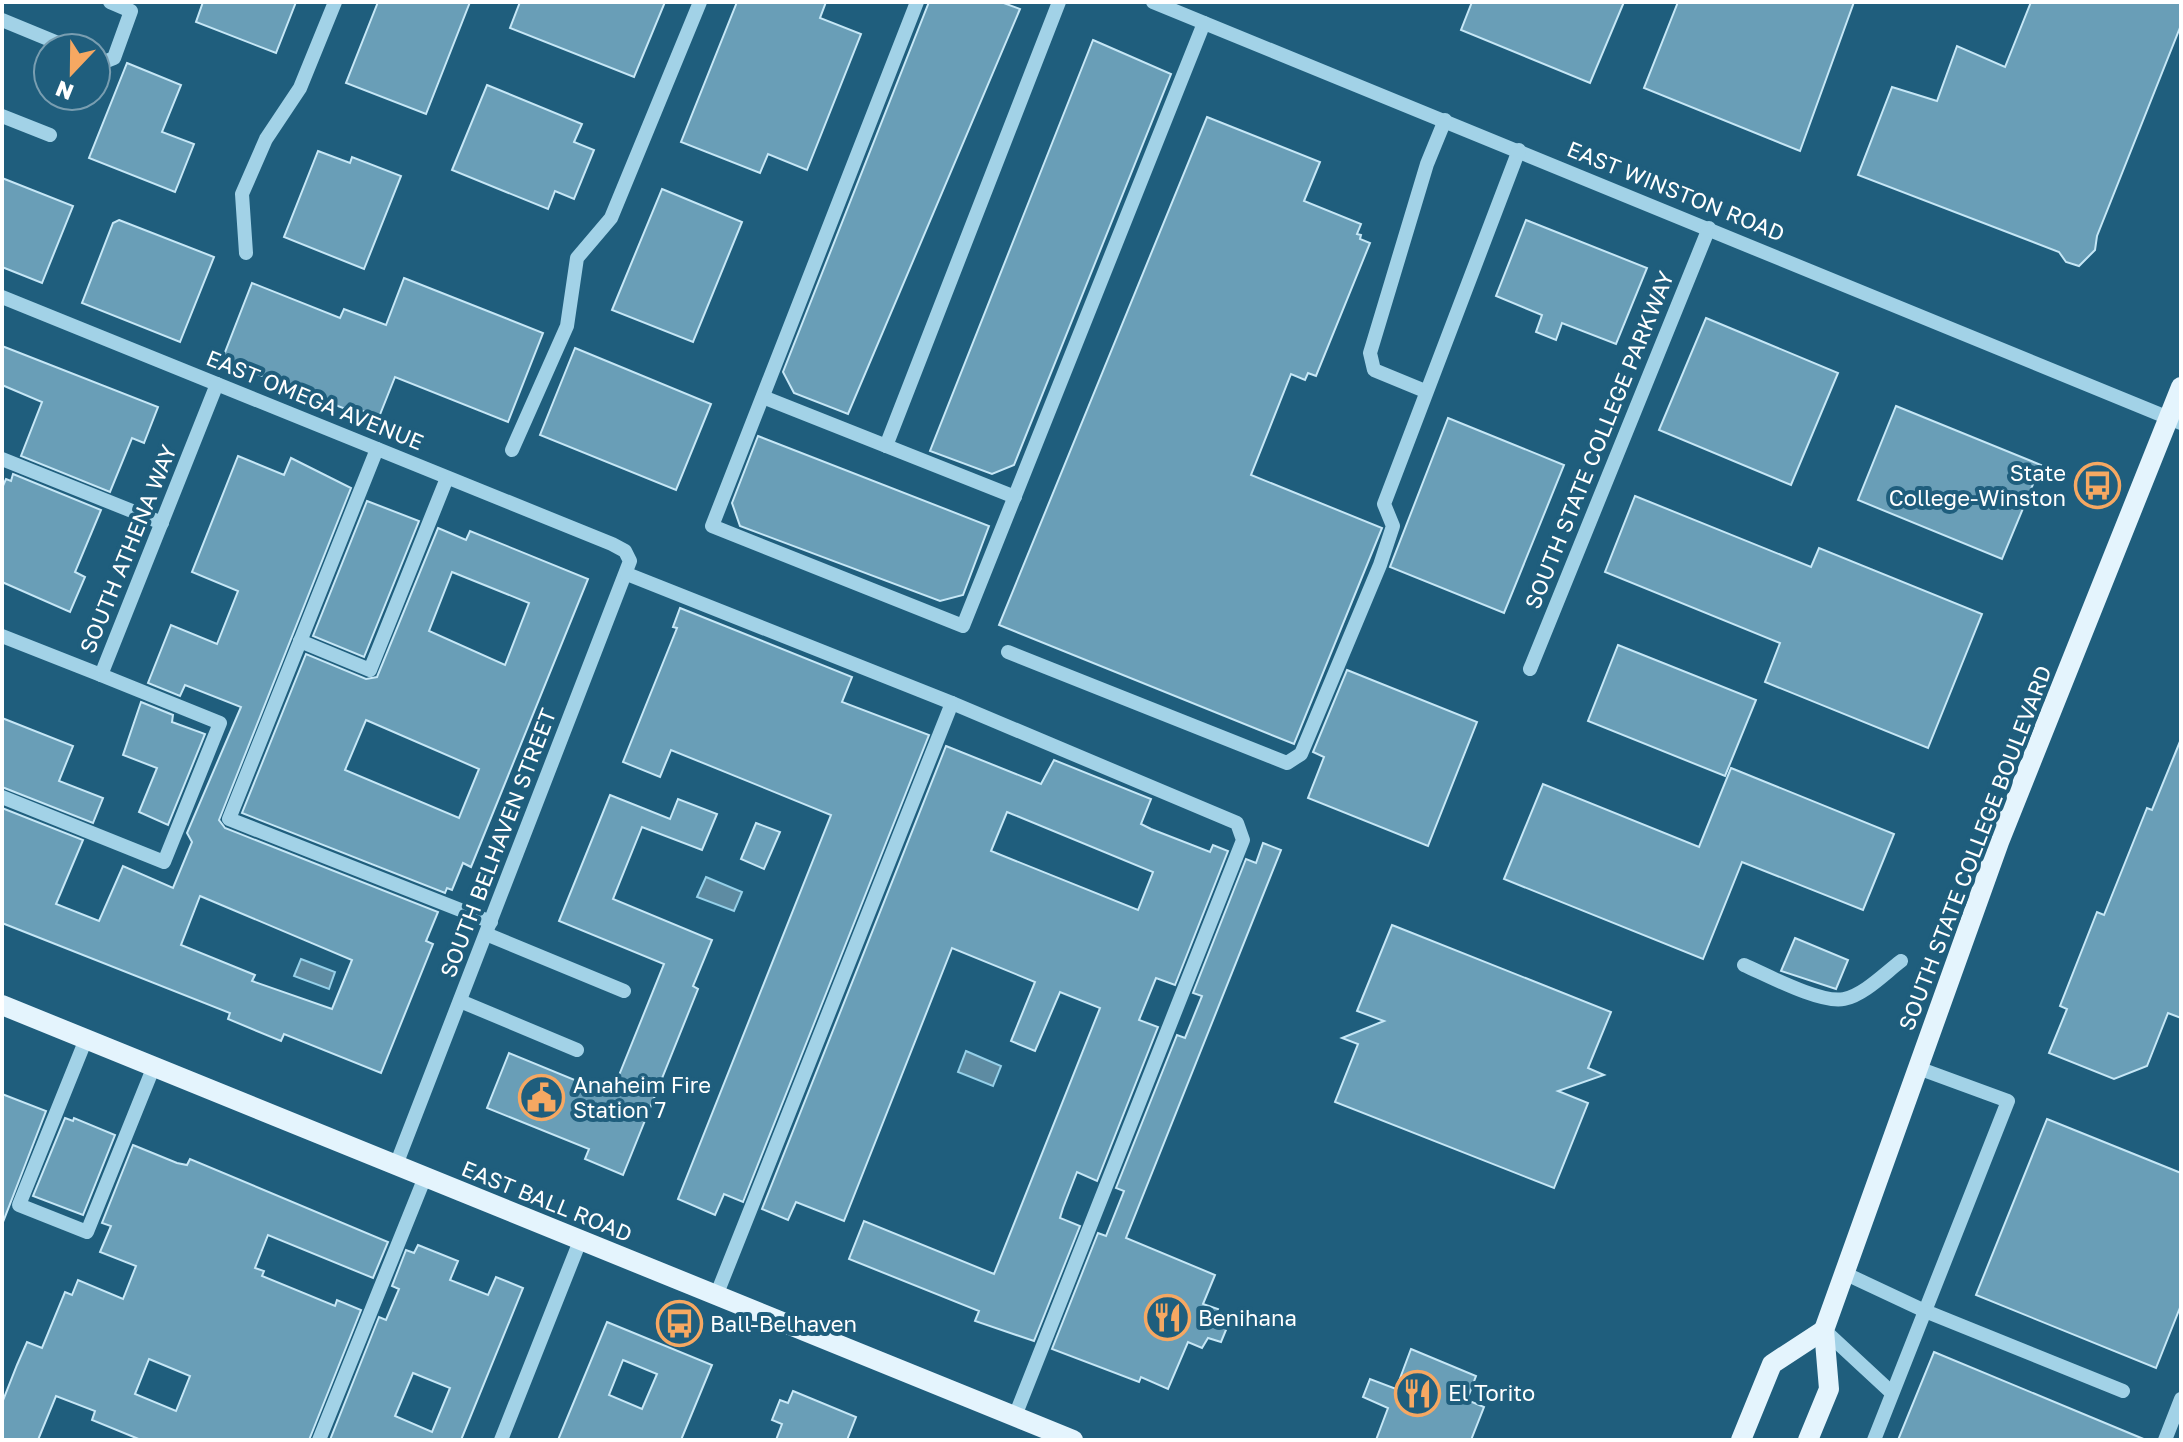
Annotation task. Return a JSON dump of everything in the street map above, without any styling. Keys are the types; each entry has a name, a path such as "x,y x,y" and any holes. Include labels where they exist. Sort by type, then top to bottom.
{"main road":[{"name":"SOUTH STATE COLLEGE BOULEVARD","path":"1808,1440 1829,1389 1824,1330 1999,842 2175,420 2181,387"},
{"name":"EAST BALL ROAD","path":"2,1005 1073,1440"},
{"path":"1741,1440 1772,1364 1824,1330"}],"street":[{"path":"110,2 131,11 112,59"},
{"path":"246,253 242,194 266,139 300,88 335,2"},
{"path":"512,450 567,326 577,258 611,218 700,2"},
{"path":"917,2 712,526 963,626 1204,23"},
{"path":"886,446 1059,2"},
{"name":"EAST WINSTON ROAD","path":"1153,2 2175,420"},
{"path":"2,20 32,32"},
{"path":"2,116 50,135"},
{"path":"1425,391 1374,370 1370,353 1427,164 1445,120"},
{"path":"1008,652 1287,763 1301,754 1380,565 1393,526 1384,504 1519,150"},
{"name":"SOUTH STATE COLLEGE PARKWAY","path":"1530,669 1709,228"},
{"name":"EAST OMEGA AVENUE","path":"2,297 612,544 625,551 630,561 627,574"},
{"name":"SOUTH ATHENA WAY","path":"2,636 101,675 217,384"},
{"path":"763,397 1015,497"},
{"path":"377,449 229,819 488,928 624,991"},
{"path":"2,459 162,523"},
{"path":"300,641 370,670 447,478"},
{"path":"627,574 952,703 1237,823 1243,840 1015,1416"},
{"name":"SOUTH BELHAVEN STREET","path":"396,1165 627,574"},
{"path":"2,797 164,862 220,723 101,675"},
{"path":"716,1296 952,703"},
{"path":"1744,965 1829,1000 1845,999 1857,993 1901,961"},
{"path":"460,1001 577,1050"},
{"path":"86,1039 19,1205 87,1232 154,1066"},
{"path":"1874,1440 2008,1101 1918,1068"},
{"path":"319,1440 425,1177"},
{"path":"501,1440 580,1241"},
{"path":"1846,1274 1925,1311 2123,1391"},
{"path":"1824,1330 1892,1393"},
{"path":"2165,1440 2181,1399"}],"water":[{"path":"706,877 742,892 734,911 697,897"},
{"path":"301,959 335,972 329,989 294,976"},
{"path":"966,1051 1001,1066 993,1086 958,1072"}],"building":[{"path":"203,2 296,2 276,53 196,22"},
{"path":"378,2 470,2 426,114 346,83"},
{"path":"520,2 665,2 634,77 510,28"},
{"path":"737,2 826,2 820,18 861,34 807,170 768,154 760,173 681,142"},
{"path":"929,2 1001,2 1020,9 848,414 794,393 783,372"},
{"path":"1472,2 1624,2 1590,83 1461,30"},
{"path":"1678,2 1854,2 1800,151 1644,88"},
{"path":"2031,2 2181,2 2181,25 2097,236 2095,250 2079,266 2066,262 2059,252 1858,175 1892,87 1937,101 1957,46 2005,67"},
{"path":"1093,40 1171,74 1014,465 992,474 930,451"},
{"path":"127,63 181,85 162,132 194,144 175,192 89,158 107,112 112,112 112,100"},
{"path":"487,85 582,124 574,142 594,150 574,199 555,191 548,209 452,170"},
{"path":"1207,117 1320,162 1304,201 1361,224 1357,234 1361,235 1360,239 1370,243 1316,376 1308,373 1305,380 1291,374 1251,475 1382,528 1294,744 999,625"},
{"path":"318,151 350,163 352,157 401,176 364,269 284,237"},
{"path":"2,178 73,206 42,283 2,267"},
{"path":"662,189 742,222 693,342 612,310"},
{"path":"119,220 214,257 180,342 82,303 113,223"},
{"path":"1526,220 1647,268 1616,344 1562,323 1556,340 1536,332 1542,315 1496,296"},
{"path":"404,278 543,333 508,422 395,377 379,417 355,408 353,412 222,360 252,283 340,318 344,309 386,325"},
{"path":"1706,318 1838,373 1791,485 1659,430"},
{"path":"2,346 158,407 144,443 132,438 110,492 21,456 42,402 2,385"},
{"path":"575,348 711,404 676,490 540,435"},
{"path":"1896,406 2041,465 2002,559 1858,500"},
{"path":"1448,418 1564,465 1504,613 1390,567"},
{"path":"758,436 989,526 963,595 940,601 740,526 732,503"},
{"path":"238,456 284,475 291,458 351,488 219,820 225,828 438,912 426,941 433,944 381,1073 284,1034 281,1041 228,1019 230,1013 2,923 2,808 83,840 56,904 99,921 123,866 173,888 192,842 187,833 241,707 185,685 180,696 148,683 171,625 217,644 238,591 192,572","holes":["200,896 352,960 332,1009 252,981 255,975 181,945"]},
{"path":"13,474 101,510 75,572 85,577 70,612 2,582 2,488 6,479 11,481"},
{"path":"1635,496 1811,567 1819,548 1982,614 1928,748 1765,682 1780,643 1605,572"},
{"path":"367,501 419,521 364,657 313,636"},
{"path":"438,528 466,540 470,531 588,579 471,867 463,863 452,890 447,888 445,893 242,813 306,654 366,679 377,677","holes":["452,572 529,603 505,665 429,631","366,720 479,769 459,818 345,770"]},
{"path":"680,608 852,677 842,702 929,735 743,1202 724,1194 715,1215 678,1199 831,815 671,750 660,777 623,762 677,628 673,627"},
{"path":"1618,645 1756,700 1725,776 1588,721"},
{"path":"1347,670 1477,722 1428,846 1308,798 1324,757 1313,752"},
{"path":"141,702 173,715 172,722 205,734 168,825 139,812 157,768 123,755"},
{"path":"2,718 73,746 59,781 103,798 93,823 2,787"},
{"path":"2181,739 2181,1018 2168,1013 2147,1066 2114,1079 2049,1053 2067,1009 2060,1006 2097,912 2104,915 2147,808 2152,810"},
{"path":"946,746 1041,784 1054,760 1151,799 1141,824 1210,852 1213,845 1228,851 1175,985 1156,978 1139,1020 1158,1027 1097,1181 1077,1172 1060,1218 1080,1226 1034,1341 975,1321 979,1311 849,1259 864,1221 994,1274 1100,1008 1060,992 1035,1051 1011,1041 1035,982 952,948 844,1221 796,1202 788,1220 762,1209","holes":["1007,812 1153,872 1138,910 991,851"]},
{"path":"1731,768 1894,834 1863,910 1742,862 1703,959 1504,879 1543,784 1699,847"},
{"path":"610,795 670,819 678,799 717,814 702,850 642,827 613,899 712,940 693,986 698,989 623,1175 585,1159 589,1149 487,1108 509,1053 611,1095 664,964 559,921"},
{"path":"756,823 780,832 764,869 741,859"},
{"path":"1263,843 1281,850 1126,1238 1215,1275 1203,1304 1218,1309 1214,1320 1228,1325 1221,1342 1208,1338 1202,1348 1188,1342 1168,1389 1141,1377 1139,1382 1052,1349 1098,1233 1106,1236 1124,1191 1116,1188 1177,1035 1185,1038 1202,996 1193,993 1246,859 1256,863"},
{"path":"1392,925 1611,1012 1588,1068 1604,1075 1558,1091 1588,1103 1554,1188 1335,1102 1358,1044 1342,1038 1384,1021 1357,1011"},
{"path":"1795,938 1848,960 1836,989 1781,971"},
{"path":"2,1094 46,1111 3,1222 2,1222"},
{"path":"65,1118 73,1121 74,1118 115,1135 83,1215 33,1196"},
{"path":"2047,1119 2181,1173 2181,1305 2156,1368 1976,1295"},
{"path":"133,1145 177,1163 187,1165 190,1159 388,1242 373,1278 268,1235 255,1268 264,1271 262,1276 335,1306 337,1300 361,1310 309,1440 141,1440 92,1420 95,1411 56,1396 38,1440 2,1440 2,1403 17,1365 27,1342 42,1348 65,1292 72,1295 78,1280 123,1299 136,1266 100,1252 111,1226 102,1223","holes":["149,1359 190,1376 176,1411 135,1394"]},
{"path":"418,1245 458,1261 450,1280 488,1295 496,1277 523,1288 461,1440 330,1440 379,1317 386,1320 399,1289 392,1286 406,1250 414,1253","holes":["413,1373 450,1388 432,1432 395,1416"]},
{"path":"607,1322 712,1365 681,1440 558,1440","holes":["623,1360 657,1374 642,1409 609,1395"]},
{"name":"El Torito","path":"1411,1349 1476,1376 1467,1400 1484,1407 1471,1440 1376,1440 1388,1408 1363,1397 1370,1379 1396,1389"},
{"path":"1934,1352 2146,1440 1898,1440"},
{"path":"793,1391 856,1417 847,1440 776,1440 782,1424 772,1420 780,1400 788,1403"}],"place":[{"name":"State College-Winston","path":"2097,486"},
{"name":"Anaheim Fire Station 7","path":"542,1098"},
{"name":"Benihana","path":"1167,1318"},
{"name":"Ball-Belhaven","path":"679,1324"},
{"name":"El Torito","path":"1417,1393"}]}
